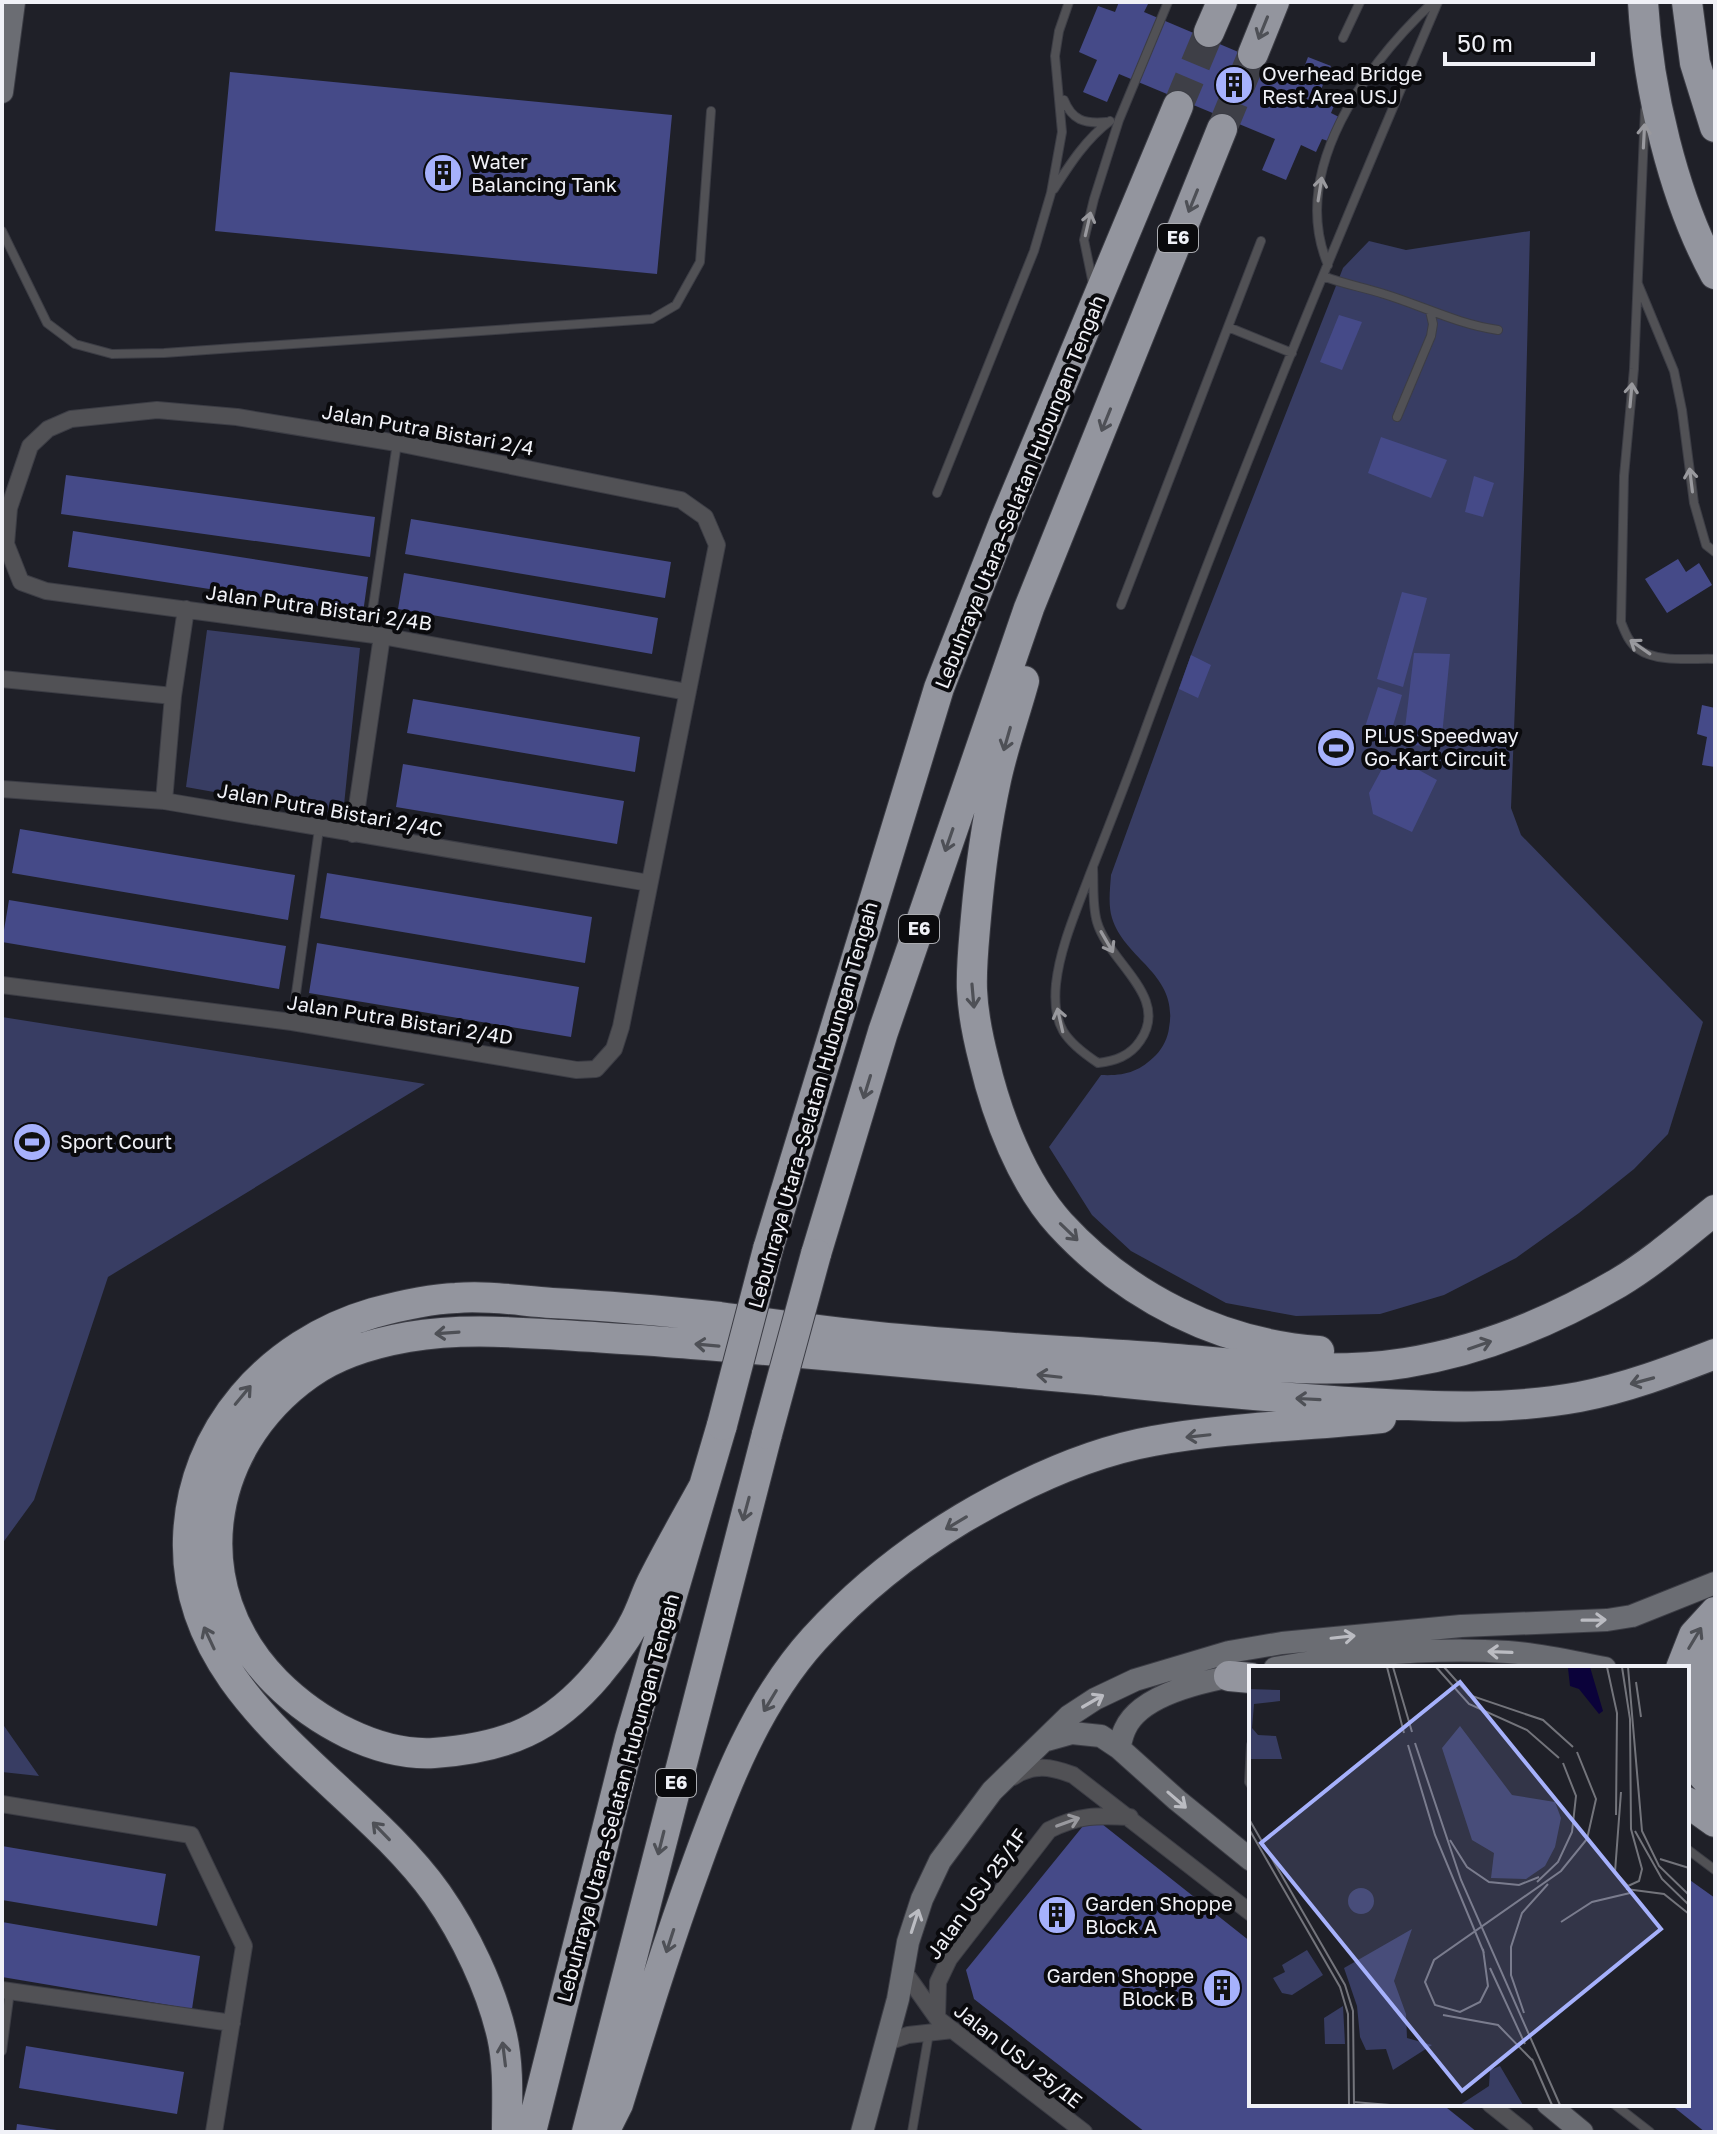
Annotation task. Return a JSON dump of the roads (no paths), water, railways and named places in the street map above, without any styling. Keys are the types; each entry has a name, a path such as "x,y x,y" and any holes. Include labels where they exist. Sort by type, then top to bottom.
{"highway":[{"path":"1209,32 1222,2"},
{"path":"1253,54 1274,2"},
{"path":"1687,2 1695,63 1715,127"},
{"path":"1644,17 1669,151 1687,211 1715,274"},
{"name":"Lebuhraya Utara–Selatan Hubungan Tengah","path":"531,2132 630,1738 722,1425 768,1249 939,688 1005,520 1178,106"},
{"name":"E6","path":"587,2132 767,1434 816,1254 883,1032 1029,608 1222,129"},
{"path":"1029,608 1026,674 996,778 982,852 972,990 979,1043 993,1101 1021,1166 1058,1222 1103,1265 1164,1307 1220,1331 1296,1349 1382,1355 1404,1363"},
{"path":"507,2132 507,2084 502,2036 468,1944 436,1892 404,1855 364,1813 282,1738 244,1693 218,1656 201,1621 190,1579 187,1542 192,1499 206,1452 226,1415 251,1385 282,1358 335,1327 373,1313 458,1297 651,1309 897,1339 1266,1365 1368,1367 1468,1350 1520,1331 1619,1282 1653,1260 1715,1210"},
{"path":"703,1488 633,1625 613,1656 579,1697 546,1723 509,1741 468,1750 415,1754 366,1741 321,1720 280,1686 250,1653 232,1616 221,1578 217,1548 218,1513 226,1479 240,1449 264,1416 308,1374 340,1356 408,1337 498,1331 631,1340 893,1360 1264,1397 1442,1407 1512,1406 1582,1397 1650,1379 1715,1354"},
{"path":"604,2132 618,2104 722,1793 745,1743 776,1691 812,1641 862,1592 900,1560 978,1509 1019,1487 1109,1453 1152,1441 1411,1415 1442,1407"},
{"path":"1682,1666 1694,1635 1715,1612"},
{"path":"1715,1649 1701,1673 1701,1717 1709,1744 1715,1751"},
{"path":"1689,1755 1715,1789"},
{"path":"1689,1803 1715,1822"}],"street":[{"path":"2,92 14,2"},
{"name":"Jalan Putra Bistari 2/4","path":"9,508 30,446 48,429 71,419 157,410 194,412 397,443 681,500 696,509 711,526 717,545 649,883"},
{"name":"Jalan Putra Bistari 2/4B","path":"9,508 6,544 21,582 46,591 376,635 687,692"},
{"path":"164,801 173,696 186,609"},
{"path":"353,834 376,635"},
{"path":"2,679 173,696"},
{"name":"Jalan Putra Bistari 2/4C","path":"2,789 164,801 649,883"},
{"name":"Jalan Putra Bistari 2/4D","path":"2,985 292,1022 577,1070 596,1069 614,1049 621,1027 649,883"},
{"path":"862,2132 898,1999 908,1942 922,1899 940,1861 992,1791 1069,1716 1095,1699 1135,1680 1229,1652 1282,1643 1447,1627 1607,1620 1632,1616 1715,1583"},
{"path":"1291,1666 1361,1657 1456,1651 1511,1652 1593,1666"},
{"path":"1119,1748 1125,1728 1136,1713 1156,1700 1184,1688 1244,1676"},
{"path":"1042,1742 1072,1733 1101,1736 1249,1858"},
{"path":"992,1791 1023,1771 1049,1766 1073,1775 1249,1911"},
{"path":"2,1804 191,1835 244,1946 214,2132"},
{"name":"Jalan USJ 25/1F","path":"933,2025 938,1982 949,1959 1049,1830 1072,1819 1098,1815 1130,1817"},
{"name":"Jalan USJ 25/1E","path":"903,1970 933,2025 953,2030 1084,2132"},
{"path":"6,1991 232,2023"},
{"path":"885,2043 933,2025"},
{"path":"1492,2106 1525,2132"},
{"path":"1550,2106 1582,2132"}],"lane":[{"path":"937,493 1034,251 1051,193 1062,132 1055,56 1059,31 1069,2"},
{"path":"1097,301 1084,240 1114,120 1168,2"},
{"path":"1343,38 1360,2"},
{"path":"1328,265 1317,230 1318,203 1322,175 1335,133 1371,69 1396,38 1436,2"},
{"path":"1093,867 1097,922 1104,939 1145,997 1151,1014 1147,1032 1135,1049 1115,1061 1098,1063 1065,1038 1058,1019 1056,985 1065,945 1093,867 1188,614 1436,2"},
{"path":"1644,17 1647,75 1634,369 1624,476 1621,622 1628,638 1639,650 1654,656 1715,659"},
{"path":"1060,91 1070,114 1078,120 1089,123 1114,120"},
{"path":"2,231 47,323 75,344 112,354 180,352 652,319 676,305 700,262 711,111"},
{"path":"1051,193 1083,146 1096,131 1114,120"},
{"path":"1121,605 1261,241"},
{"path":"1323,276 1350,287 1381,293 1465,324 1498,330"},
{"path":"1637,280 1674,371 1694,503 1706,545 1715,552"},
{"path":"1397,417 1431,336 1433,324 1430,311"},
{"path":"1228,327 1292,353"},
{"path":"376,635 397,443"},
{"path":"292,1022 319,829"},
{"path":"1689,1850 1715,1870"},
{"path":"2,2051 6,1991"},
{"path":"912,2132 933,2025"},
{"path":"1617,2106 1650,2132"}],"tunnel":[{"path":"1178,106 1209,32"},
{"path":"1222,129 1253,54"}],"place":[{"name":"Overhead Bridge Rest Area USJ","path":"1234,85"},
{"name":"Water Balancing Tank","path":"443,173"},
{"name":"PLUS Speedway Go-Kart Circuit","path":"1336,748"},
{"name":"Sport Court","path":"32,1142"},
{"name":"Garden Shoppe Block A","path":"1057,1915"},
{"name":"Garden Shoppe Block B","path":"1222,1988"}]}
